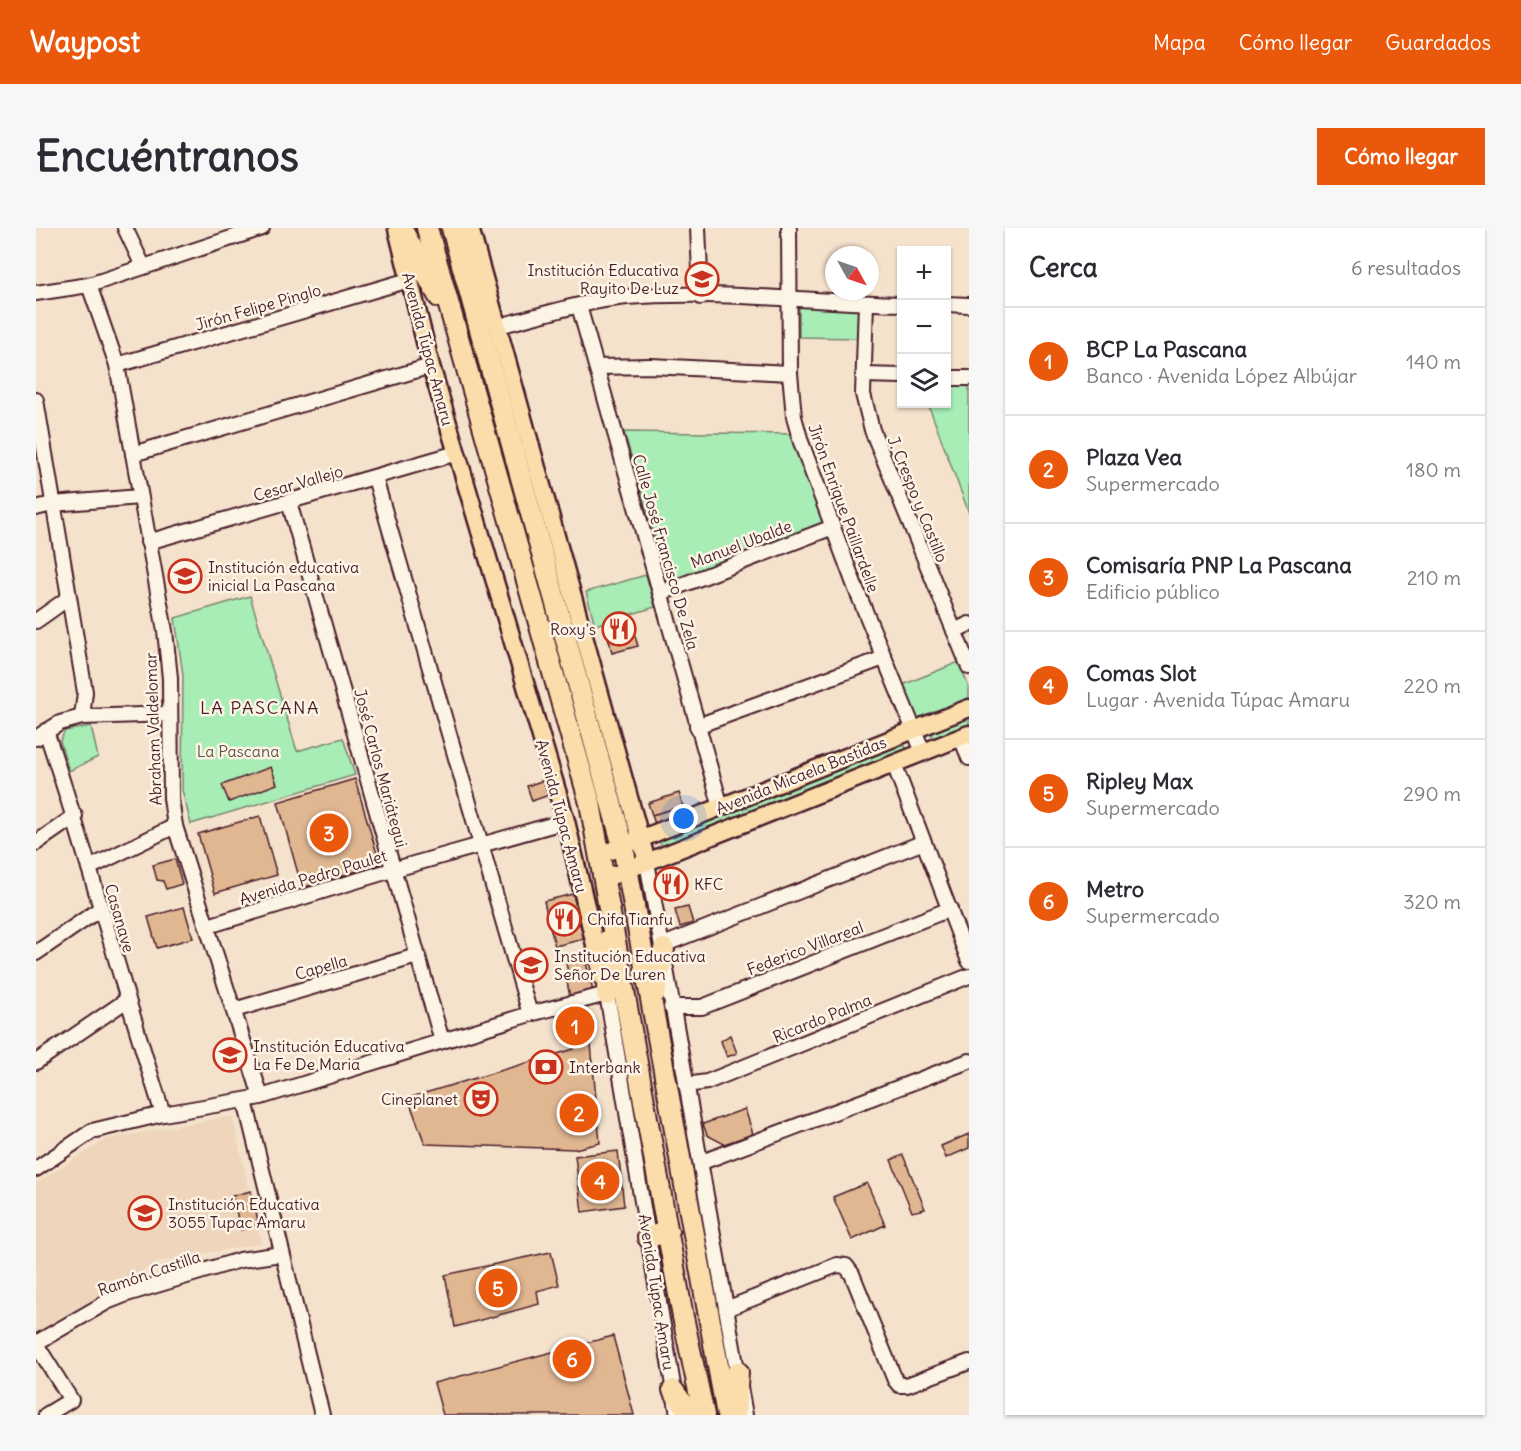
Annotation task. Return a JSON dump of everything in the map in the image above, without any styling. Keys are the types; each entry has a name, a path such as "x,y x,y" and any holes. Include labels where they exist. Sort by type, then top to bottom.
{"highway":[{"path":"399,228 455,326"},
{"name":"Avenida Túpac Amaru","path":"427,228 590,803 668,1232 704,1415"},
{"path":"452,228 623,846 662,1006 727,1415"},
{"path":"607,888 607,994"},
{"path":"662,1006 663,947"},
{"path":"648,1237 668,1232"},
{"path":"735,1415 738,1372"},
{"path":"673,1390 691,1415"}],"main road":[{"name":"Avenida Túpac Amaru","path":"399,228 409,280 431,366 566,821 607,994"},
{"path":"470,228 647,862"},
{"name":"Avenida Micaela Bastidas","path":"600,855 969,708"},
{"name":"Avenida Micaela Bastidas","path":"607,888 628,869 965,736"}],"street":[{"path":"125,228 143,266"},
{"path":"36,293 89,285 225,234 262,228"},
{"path":"698,228 701,297"},
{"name":"Jirón Enrique Paillardelle","path":"789,228 790,373 797,429 884,658 923,752"},
{"name":"Jirón Felipe Pinglo","path":"117,365 409,280"},
{"name":"Abraham Valdelomar","path":"89,285 117,365 165,631 170,678 171,798 176,826 261,1096"},
{"path":"498,326 627,297 789,299 897,304"},
{"name":"J. Crespo y Castillo","path":"866,303 863,394 872,430 969,667"},
{"path":"951,304 969,305"},
{"name":"Calle José Francisco De Zela","path":"579,306 721,807"},
{"path":"133,454 431,366"},
{"path":"597,367 651,366 790,373"},
{"path":"863,375 897,376"},
{"path":"951,378 969,378"},
{"path":"36,400 85,692 82,717"},
{"name":"Cesar Vallejo","path":"148,542 457,453"},
{"path":"375,478 530,1014"},
{"path":"36,508 52,504 140,497"},
{"name":"José Carlos Mariátegui","path":"289,502 442,1041"},
{"name":"Manuel Ubalde","path":"661,593 833,527"},
{"path":"36,621 68,599"},
{"path":"954,631 969,624"},
{"path":"697,726 884,658"},
{"path":"41,735 60,723 82,717 170,714"},
{"name":"Casanave","path":"41,735 75,816 100,909 163,1114"},
{"path":"965,736 969,758"},
{"path":"894,764 950,909 963,929 969,961"},
{"path":"36,843 75,816"},
{"name":"Avenida Pedro Paulet","path":"208,926 392,870 566,821"},
{"path":"89,868 176,826"},
{"path":"647,862 663,947 924,842"},
{"path":"36,952 100,909"},
{"name":"Federico Villareal","path":"662,1006 702,1007 950,909"},
{"name":"Capella","path":"234,1010 417,956"},
{"name":"Ricardo Palma","path":"686,1085 707,1082 969,976"},
{"path":"36,1168 92,1131 163,1114 245,1101 530,1014 607,994"},
{"name":"Avenida Túpac Amaru","path":"607,994 678,1415"},
{"path":"36,1062 127,1000"},
{"path":"662,1006 686,1085 702,1162 745,1415"},
{"path":"702,1162 969,1061"},
{"path":"245,1101 322,1415"},
{"name":"Ramón Castilla","path":"36,1343 107,1302 127,1294 240,1260 281,1254"},
{"path":"726,1309 837,1265 846,1266 852,1274 899,1385 907,1385 969,1362"},
{"path":"36,1343 71,1400 46,1415"}],"shaded area":[{"name":"Institución Educativa 3055 Tupac Amaru","path":"232,1116 262,1243 158,1262 36,1332 36,1183 107,1139"}],"green space":[{"path":"799,306 858,308 857,338 799,337"},
{"path":"951,386 969,386 969,513 930,408 951,408"},
{"path":"624,432 789,434 825,523 672,588 669,585"},
{"path":"646,575 655,607 595,625 586,592"},
{"name":"La Pascana","path":"250,596 297,751 343,738 355,775 191,824 182,790 183,675 175,618"},
{"path":"959,662 969,688 969,706 917,728 900,686"},
{"path":"969,715 969,727 933,738 932,734 941,726"},
{"path":"91,726 98,757 69,771 60,741 65,731"},
{"path":"897,745 905,746 907,751 663,849 658,837"}],"building":[{"name":"Roxy's","path":"630,619 634,633 609,640 605,626"},
{"path":"634,633 638,646 612,653 609,640"},
{"path":"271,767 277,784 229,802 222,785"},
{"path":"355,779 380,864 302,888 278,802"},
{"path":"544,780 549,795 532,801 527,786"},
{"path":"679,793 683,806 652,815 648,803"},
{"path":"683,806 686,814 655,824 652,815"},
{"path":"260,816 277,875 215,893 198,834"},
{"path":"175,859 182,884 166,889 163,881 157,880 153,865"},
{"name":"KFC","path":"674,869 681,894 667,898 660,874"},
{"path":"573,894 576,907 547,914 544,901"},
{"path":"184,907 193,938 157,948 148,917"},
{"name":"Chifa Tianfu","path":"576,907 580,924 551,931 547,914"},
{"path":"688,907 693,923 680,927 675,910"},
{"path":"580,924 584,939 555,946 551,931"},
{"path":"585,959 590,978 570,982 566,963"},
{"path":"590,978 593,992 570,997 567,982"},
{"path":"588,1011 600,1143 575,1149 425,1144 408,1098 574,1049 565,1018"},
{"path":"730,1035 737,1053 727,1057 721,1041"},
{"path":"745,1109 753,1134 724,1144 707,1135 703,1124"},
{"path":"969,1134 969,1148 946,1158 941,1146"},
{"path":"618,1151 624,1206 582,1212 575,1156"},
{"path":"903,1155 925,1209 912,1212 891,1160"},
{"path":"867,1183 885,1225 852,1240 833,1197"},
{"path":"251,1191 259,1225 241,1230 232,1196"},
{"path":"551,1252 559,1285 537,1291 539,1304 455,1327 445,1275"},
{"path":"613,1336 634,1415 443,1415 434,1383"}],"place":[{"name":"Institución Educativa Rayito De Luz","path":"702,279"},
{"name":"Institución educativa inicial La Pascana","path":"185,576"},
{"name":"Roxy's","path":"619,629"},
{"name":"Comisaría PNP La Pascana","path":"329,833"},
{"name":"KFC","path":"671,884"},
{"name":"Chifa Tianfu","path":"564,919"},
{"name":"Institución Educativa Señor De Luren","path":"531,965"},
{"name":"BCP La Pascana","path":"575,1026"},
{"name":"Institución Educativa La Fe De Maria","path":"230,1055"},
{"name":"Interbank","path":"546,1067"},
{"name":"Cineplanet","path":"481,1099"},
{"name":"Plaza Vea","path":"579,1113"},
{"name":"Comas Slot","path":"600,1181"},
{"name":"Institución Educativa 3055 Tupac Amaru","path":"145,1213"},
{"name":"Ripley Max","path":"498,1288"},
{"name":"Metro","path":"572,1359"}],"district":[{"name":"LA PASCANA","path":"260,707"}]}
